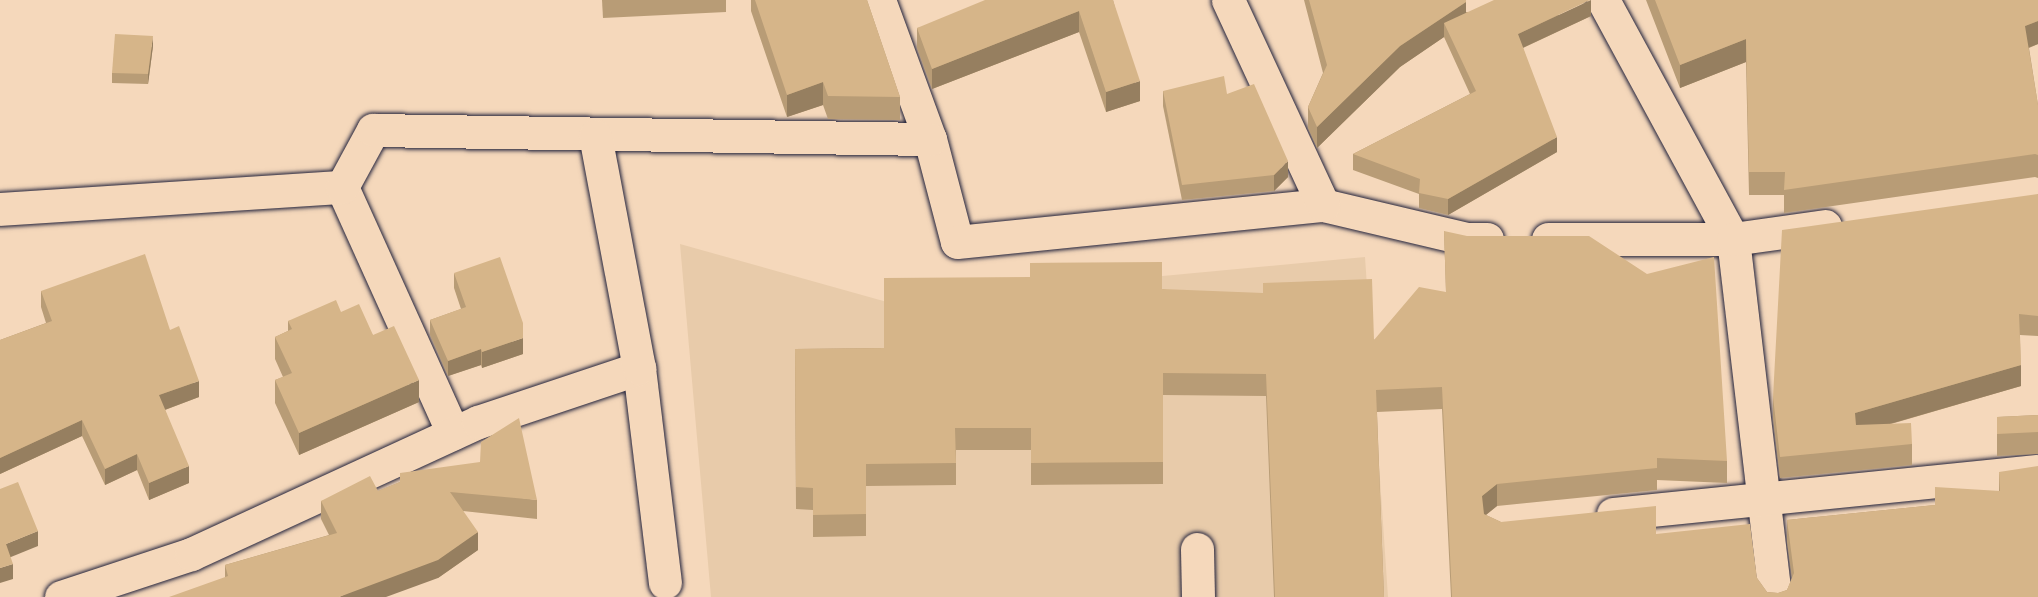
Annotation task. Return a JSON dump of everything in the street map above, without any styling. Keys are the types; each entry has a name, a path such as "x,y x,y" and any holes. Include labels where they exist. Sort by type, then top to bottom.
{"street":[{"path":"879,0 930,139 957,242 1323,205 1467,239 1733,239 1850,223"},
{"path":"1228,0 1323,205"},
{"path":"1603,0 1733,239 1766,499 1775,597"},
{"path":"342,187 373,130 595,136 930,139"},
{"path":"595,136 639,368 665,582"},
{"path":"0,209 342,187"},
{"path":"342,187 453,433"},
{"path":"61,597 191,554 453,433 639,368"},
{"path":"1580,517 2038,471"},
{"path":"1197,549 1198,597"}],"shaded area":[{"path":"680,244 887,302 1365,257 1388,597 711,597"}],"building":[{"path":"755,0 867,0 900,97 828,96 823,82 787,95"},
{"path":"985,0 1113,0 1140,81 1106,92 1079,11 932,69 917,28"},
{"path":"1309,0 1466,0 1466,2 1400,46 1317,127 1308,107 1327,65"},
{"path":"1494,0 1590,0 1518,34 1557,137 1448,199 1419,193 1420,179 1353,154 1476,91 1444,23"},
{"path":"1655,0 2038,0 2038,21 2025,26 2038,105 2038,155 1784,190 1785,172 1749,172 1746,39 1680,65"},
{"path":"115,34 153,36 148,74 112,73"},
{"path":"1224,76 1227,94 1254,84 1288,161 1274,175 1182,185 1163,91"},
{"path":"2038,194 2038,316 2019,314 2021,365 1855,413 1856,425 1911,423 1912,444 1780,457 1773,397 1782,230"},
{"path":"1444,231 1467,236 1589,236 1647,274 1714,257 1727,461 1657,458 1657,468 1497,484 1482,496 1484,514 1501,522 1656,506 1656,534 1750,524 1757,578 1767,592 1778,593 1787,590 1794,573 1787,520 1935,505 1935,487 2000,491 1999,472 2038,466 2038,597 1452,597 1442,387 1376,390 1384,597 1275,597 1266,374 1163,373 1163,462 1031,463 1031,428 955,428 956,463 866,464 866,514 813,515 813,488 796,487 795,349 884,348 884,278 1030,277 1030,263 1162,262 1162,289 1263,293 1263,283 1372,279 1374,340 1419,287 1446,292"},
{"path":"145,254 170,330 179,326 199,381 159,395 189,466 149,483 137,454 105,469 82,420 0,458 0,340 52,321 41,291"},
{"path":"500,257 523,323 523,338 448,361 430,320 466,307 454,273"},
{"path":"336,300 341,312 359,304 373,335 394,326 419,380 299,433 275,380 292,373 275,337 292,329 288,321"},
{"path":"2038,415 2038,432 1997,434 1997,417"},
{"path":"519,418 537,500 450,492 478,532 438,560 339,597 169,597 228,576 225,565 337,533 321,501 370,476 378,491 400,482 400,473 480,462 481,442"},
{"path":"18,482 38,531 6,544 13,564 0,568 0,489"}]}
